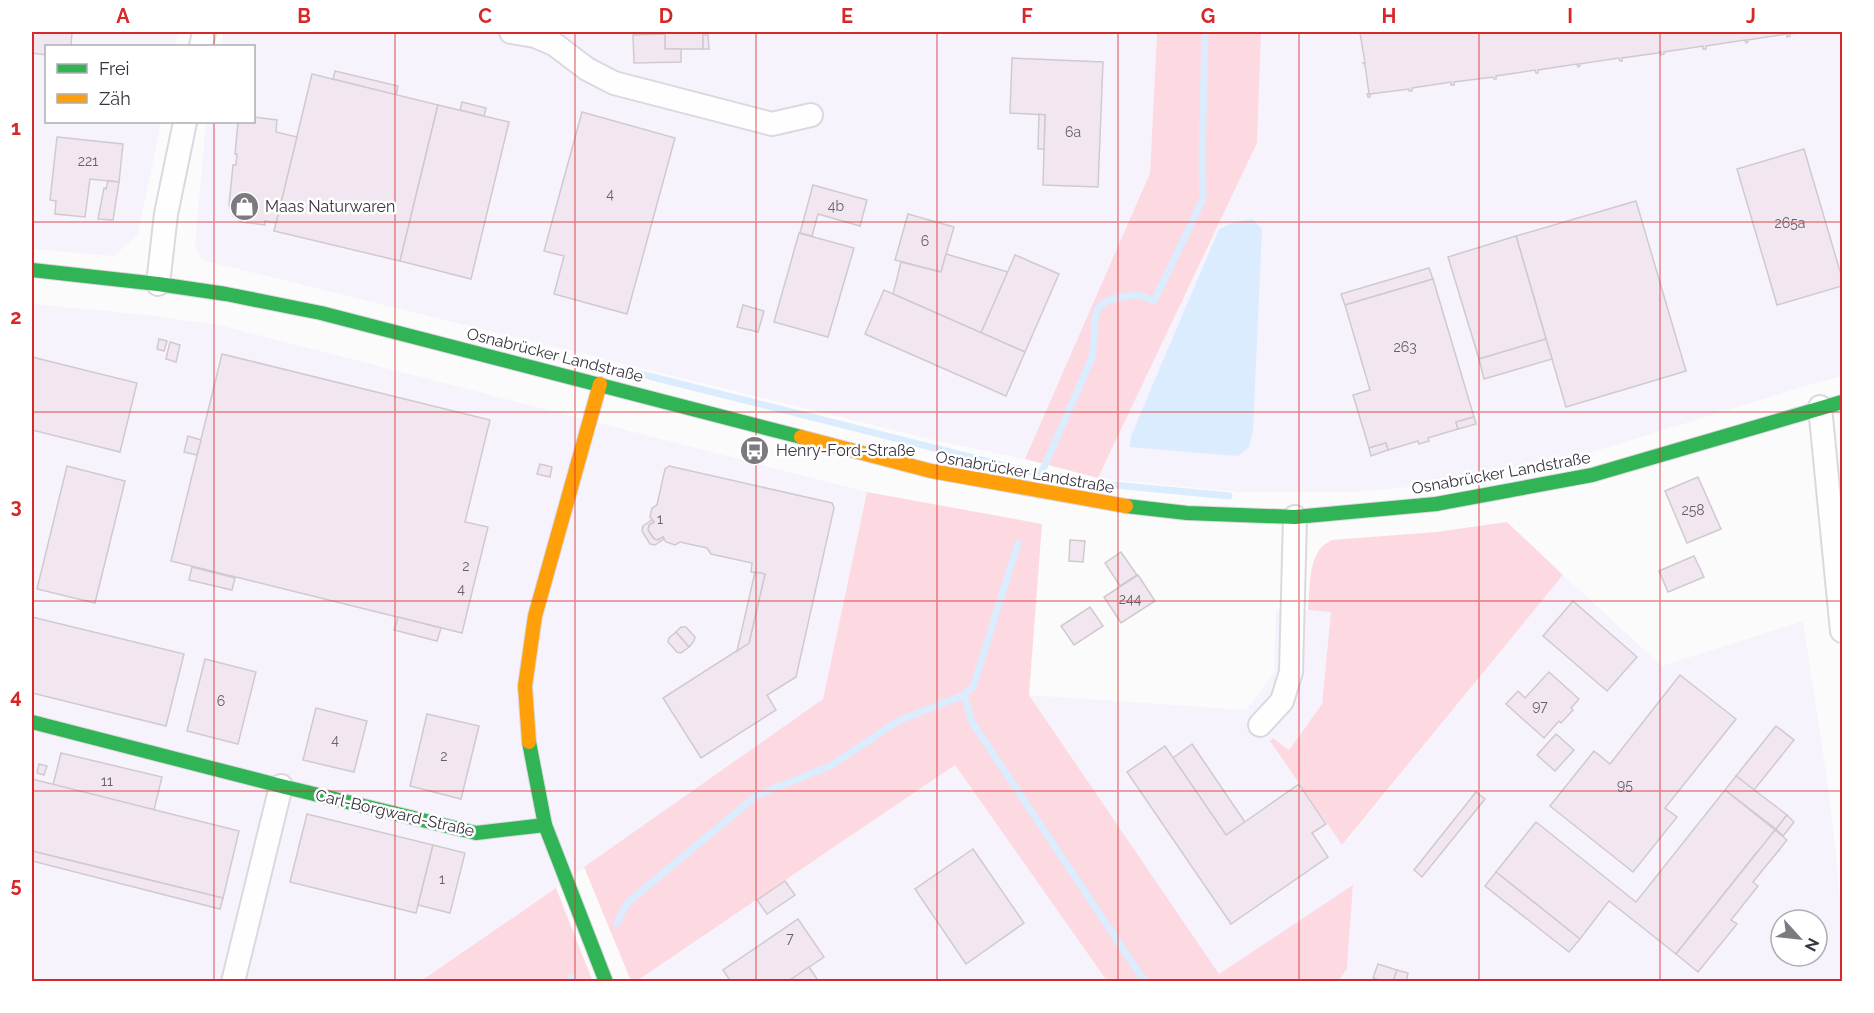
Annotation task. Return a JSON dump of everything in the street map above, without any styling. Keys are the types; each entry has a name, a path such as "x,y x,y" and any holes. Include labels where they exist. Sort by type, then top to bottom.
{"street":[{"path":"511,32 535,36 554,44 588,69 614,82 772,124 811,115"},
{"path":"158,284 166,214 185,123"},
{"name":"Osnabrücker Landstraße","path":"32,270 226,294 321,313 931,471 1113,505 1187,513 1295,517 1436,504 1592,475 1842,402"},
{"path":"600,384 535,616 525,686 529,750 545,825 606,981"},
{"path":"1820,407 1842,631"},
{"path":"1260,725 1282,701 1291,672 1295,517"},
{"name":"Carl-Borgward-Straße","path":"32,722 476,833 545,825"},
{"path":"233,981 281,786"}],"shaded area":[{"path":"32,32 178,32 175,45 45,45 45,123 161,123 138,234 114,256 32,249"},
{"path":"224,32 1157,32 1150,172 1025,459 938,441 201,260 195,244 206,123 255,123 255,45 220,45"},
{"path":"1157,32 1261,32 1257,143 1098,478 1025,459 1150,173"},
{"path":"1261,32 1842,32 1842,376 1583,455 1434,485 1352,492 1238,492 1098,478 1257,143"},
{"path":"32,304 148,315 219,325 867,492 823,699 556,888 419,981 32,981"},
{"path":"867,492 1042,524 1029,695 1219,974 1353,885 1347,969 1338,981 1107,981 955,765 637,981 631,981 584,867 823,699"},
{"path":"1507,522 1563,575 1342,845 1270,741 1273,738 1289,750 1322,704 1331,612 1308,610 1310,578 1316,555 1332,540 1436,532"},
{"path":"1563,575 1662,666 1803,621 1836,853 1842,927 1841,981 1338,981 1347,969 1353,886 1219,974 1029,695 1246,710 1274,672 1276,609 1331,611 1322,704 1289,750 1273,738 1343,845"},
{"path":"955,765 1107,981 637,982"},
{"path":"556,888 593,982 419,982"}],"water":[{"path":"1252,219 1262,229 1253,430 1249,447 1238,456 1130,447 1131,436 1219,229 1232,223"}],"building":[{"path":"32,32 72,32 71,45 45,45 45,55 32,53"},
{"path":"665,32 703,32 703,49 665,49"},
{"path":"1358,32 1806,32 1789,34 1790,36 1787,37 1787,34 1747,40 1746,43 1745,40 1706,46 1706,49 1703,49 1703,46 1664,52 1661,55 1661,52 1622,58 1622,61 1619,58 1579,64 1578,67 1577,64 1538,70 1538,73 1535,70 1496,76 1496,79 1493,77 1454,82 1454,85 1451,85 1451,82 1412,88 1412,91 1409,89 1370,94 1368,97 1363,63 1365,63"},
{"path":"665,34 665,49 681,49 681,62 634,63 633,35"},
{"path":"703,35 708,35 709,49 703,49"},
{"path":"1012,58 1103,62 1098,187 1043,185 1045,115 1010,113"},
{"path":"335,71 398,86 396,95 333,79"},
{"path":"312,74 438,105 400,261 274,231"},
{"path":"462,102 486,108 484,116 460,110"},
{"path":"438,105 509,122 471,279 400,261"},
{"path":"582,112 675,138 627,314 554,294 564,256 544,251"},
{"path":"1039,114 1045,115 1044,149 1038,149"},
{"path":"255,117 277,120 276,132 297,137 276,223 265,221 265,225 242,222 233,216 229,205 233,165 236,165 237,154 235,154 238,123 255,123"},
{"path":"57,137 123,144 119,182 90,179 85,217 55,214 56,201 50,200"},
{"path":"1804,149 1842,278 1842,286 1777,305 1737,169"},
{"path":"108,181 119,182 113,220 98,219 104,188 106,189"},
{"path":"813,185 867,200 860,226 818,214 812,236 800,233"},
{"path":"1636,201 1686,371 1566,407 1516,236"},
{"path":"908,214 954,227 941,272 895,260"},
{"path":"799,233 854,248 828,337 774,322"},
{"path":"1516,236 1546,339 1479,359 1448,257"},
{"path":"946,254 1008,272 981,333 893,294 901,262 941,272"},
{"path":"1015,255 1059,274 1025,352 981,333"},
{"path":"1429,268 1433,279 1345,305 1341,294"},
{"path":"1433,279 1474,417 1456,422 1458,429 1428,438 1429,441 1419,444 1418,441 1388,450 1386,443 1369,448 1353,395 1370,390 1345,305"},
{"path":"884,290 1025,352 1006,396 865,334"},
{"path":"743,305 764,311 758,332 737,327"},
{"path":"159,339 167,341 164,351 157,349"},
{"path":"1546,339 1552,359 1484,379 1479,359"},
{"path":"170,342 180,345 176,362 166,359"},
{"path":"222,354 490,420 465,522 488,527 462,633 171,561"},
{"path":"32,357 137,383 120,452 32,430"},
{"path":"1474,417 1476,424 1458,429 1456,422"},
{"path":"188,436 201,440 197,455 184,452"},
{"path":"1386,443 1388,450 1371,456 1369,448"},
{"path":"540,464 552,467 550,477 537,474"},
{"path":"67,466 125,481 95,603 37,589"},
{"path":"669,466 832,503 834,508 796,677 767,695 776,710 701,758 663,698 749,643 765,574 751,572 752,563 711,554 707,548 680,542 675,545 666,542 663,537 658,540 654,539 648,530 649,525 654,522 650,517 652,508 657,505 665,469"},
{"path":"1698,477 1721,529 1687,543 1665,491"},
{"path":"652,520 654,522 649,525 648,530 654,539 658,540 663,537 664,539 655,545 650,544 642,531 643,526"},
{"path":"1070,540 1085,541 1083,562 1069,561"},
{"path":"1121,552 1137,575 1120,586 1105,563"},
{"path":"1694,556 1704,577 1668,592 1659,571"},
{"path":"192,567 235,578 232,590 189,580"},
{"path":"755,572 765,574 749,643 737,651"},
{"path":"1138,575 1155,601 1121,623 1104,597"},
{"path":"1573,601 1637,657 1607,691 1543,636"},
{"path":"1090,607 1103,626 1074,645 1061,626"},
{"path":"32,617 184,654 166,726 32,693"},
{"path":"398,617 441,628 437,641 394,630"},
{"path":"681,627 686,627 695,637 689,647 676,632"},
{"path":"676,632 689,647 681,653 677,652 668,642"},
{"path":"205,659 256,672 238,744 187,731"},
{"path":"1549,672 1579,699 1571,708 1573,710 1561,723 1559,721 1544,738 1506,704 1518,691 1525,698"},
{"path":"1680,675 1736,719 1665,808 1677,817 1633,872 1550,806 1594,751 1610,764"},
{"path":"316,708 367,721 354,772 303,760"},
{"path":"427,714 479,726 461,799 410,786"},
{"path":"1776,726 1794,740 1754,790 1736,776"},
{"path":"1556,734 1574,750 1555,771 1537,755"},
{"path":"1192,744 1245,822 1226,835 1173,758"},
{"path":"1165,746 1226,835 1299,784 1326,824 1312,833 1328,857 1231,924 1127,772"},
{"path":"61,753 162,777 154,810 53,785"},
{"path":"39,764 47,766 44,775 37,773"},
{"path":"1736,776 1787,815 1776,829 1725,790"},
{"path":"32,779 239,831 223,898 32,851"},
{"path":"1725,790 1775,830 1768,839 1780,849 1769,862 1757,852 1676,954 1609,901 1580,939 1496,872 1536,822 1636,902"},
{"path":"1476,792 1485,799 1422,877 1414,870"},
{"path":"307,814 433,845 416,913 290,882"},
{"path":"1787,815 1794,822 1783,836 1776,829"},
{"path":"1775,830 1787,840 1753,882 1758,886 1731,920 1737,924 1698,972 1676,954"},
{"path":"433,845 465,853 450,913 418,905"},
{"path":"973,849 1024,923 966,964 915,889"},
{"path":"32,851 223,898 220,909 32,861"},
{"path":"1496,872 1580,939 1569,952 1485,886"},
{"path":"785,881 795,895 767,914 757,900"},
{"path":"798,919 824,957 787,982 731,982 723,970"},
{"path":"1378,964 1397,970 1393,982 1373,978"},
{"path":"809,967 819,982 787,982"},
{"path":"1397,970 1408,973 1406,982 1393,982"}],"waterway":[{"path":"1040,476 1091,360 1098,308 1109,300 1133,295 1140,295 1154,301 1203,199 1205,32"},
{"path":"625,370 1018,469 1094,483 1229,496"},
{"path":"617,923 627,903 756,796 832,765 898,721 964,695 973,687 1018,543"},
{"path":"964,695 972,722 1145,982"},
{"path":"569,982 572,977"}],"traffic: fast":[{"path":"32,270 226,294 321,313 801,437"},
{"path":"1126,506 1187,513 1295,517 1436,504 1592,475 1842,402"},
{"path":"32,722 476,833 545,825"},
{"path":"529,742 545,825 606,982"}],"traffic: slow":[{"path":"529,742 525,686 535,616 600,384"},
{"path":"801,437 931,471 1126,506"}],"place":[{"name":"Maas Naturwaren","path":"244,206"},
{"name":"Henry-Ford-Straße","path":"755,450"}]}
